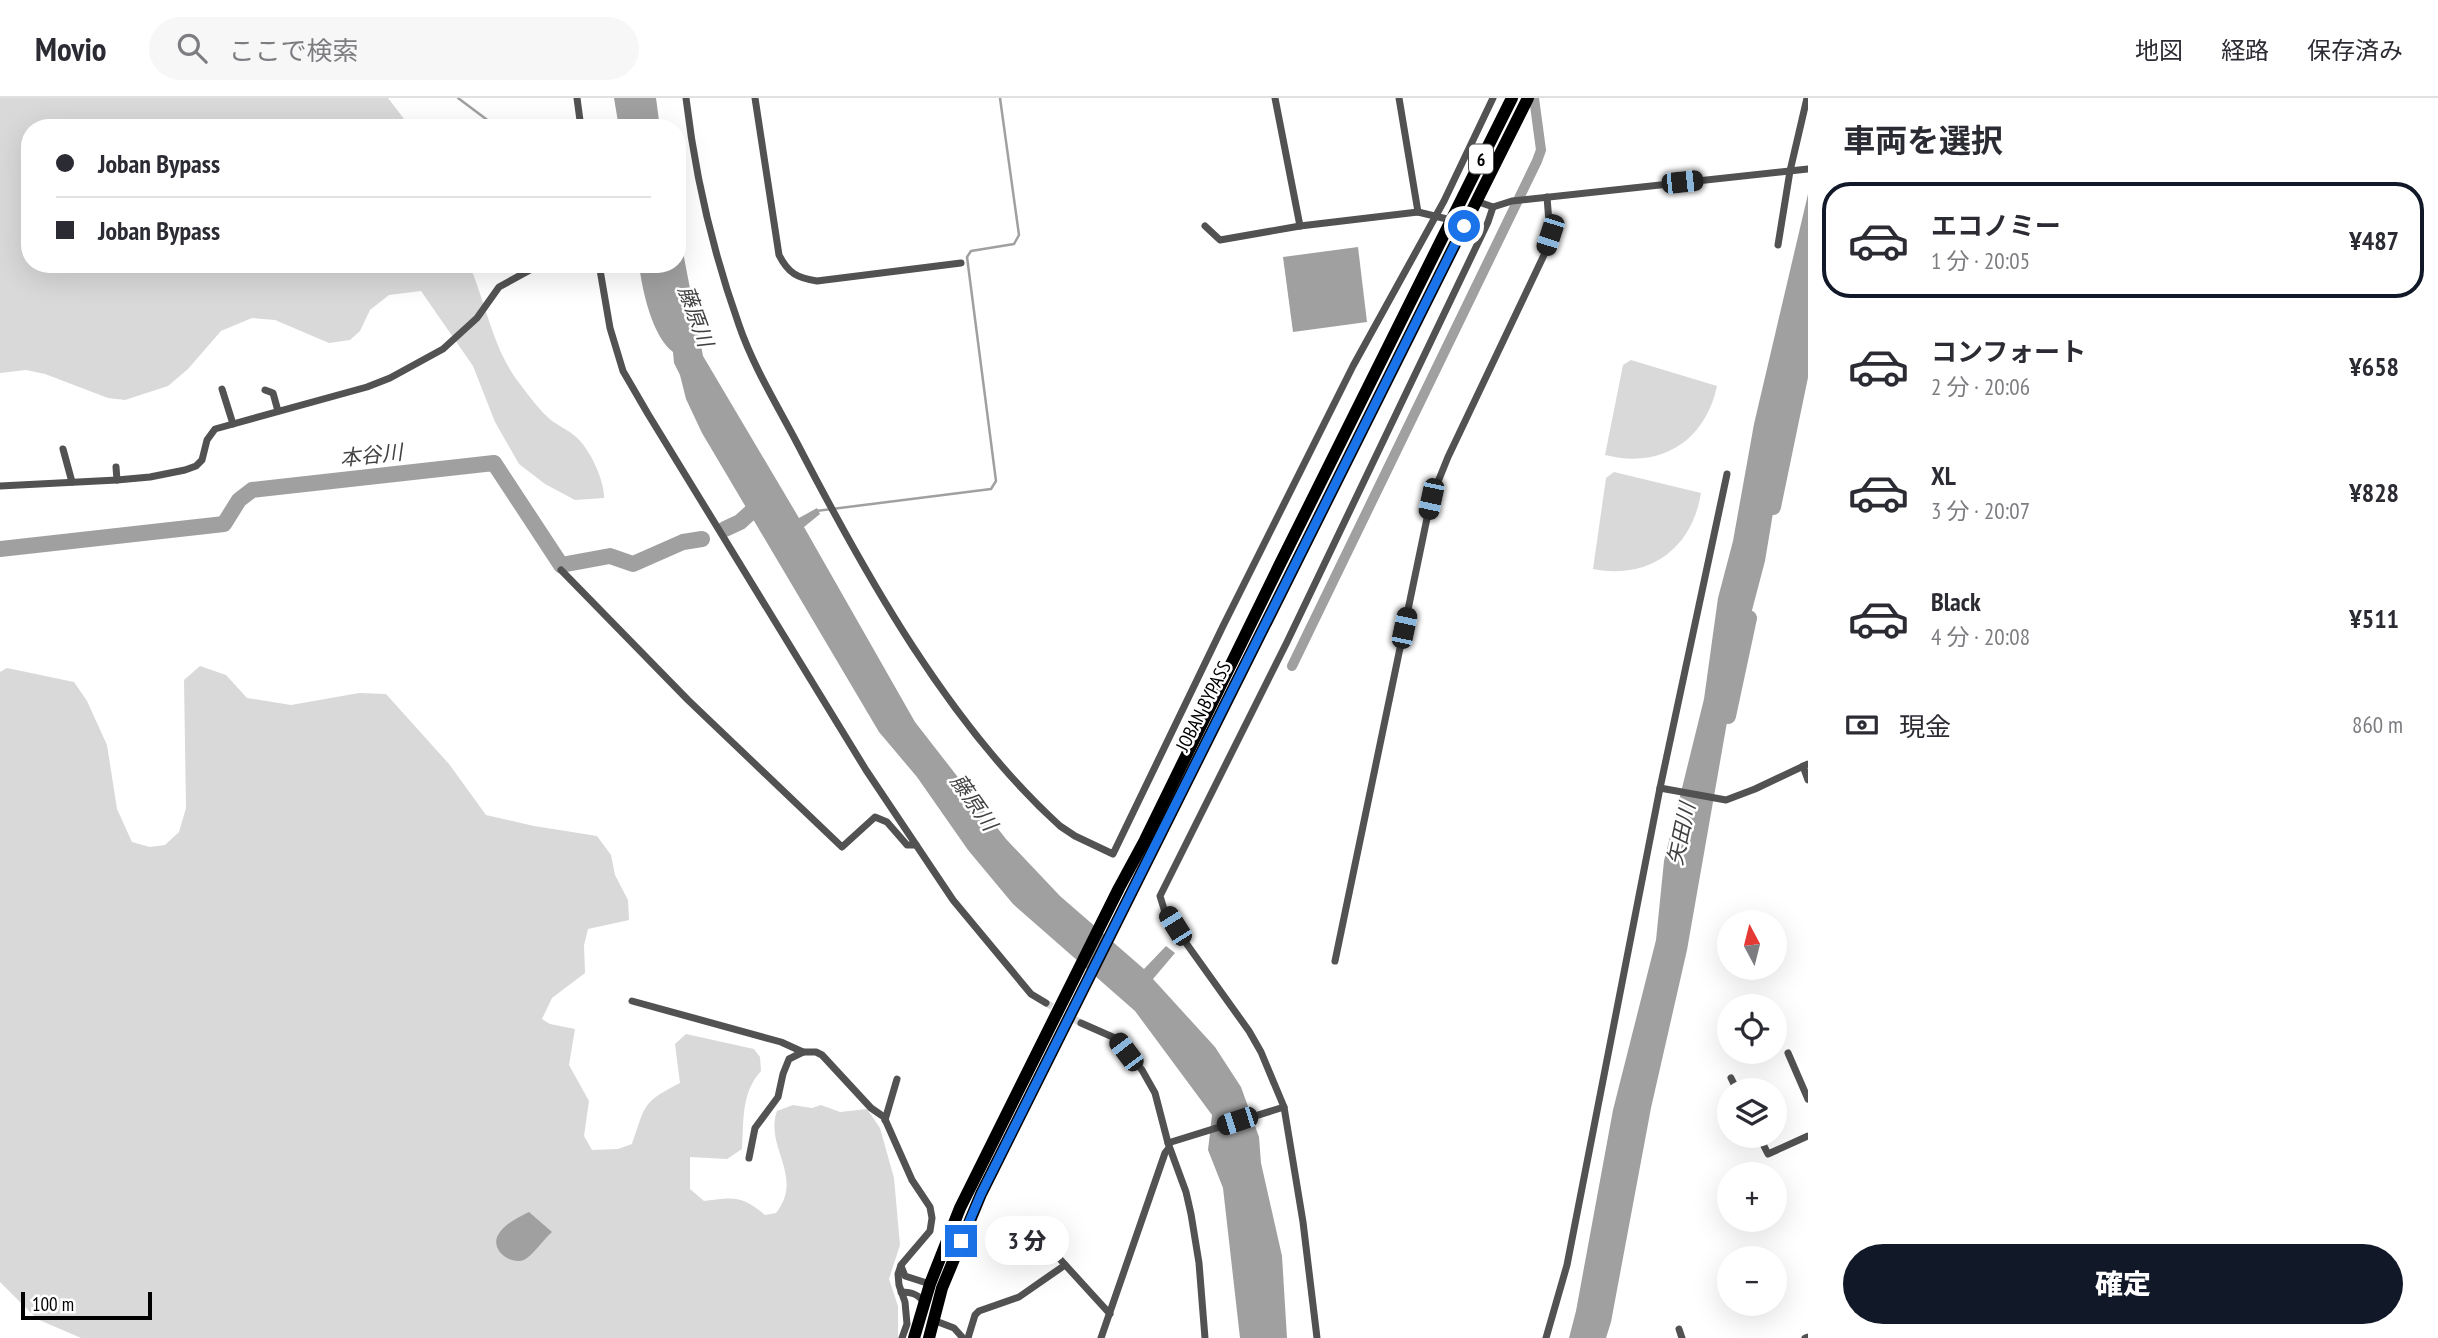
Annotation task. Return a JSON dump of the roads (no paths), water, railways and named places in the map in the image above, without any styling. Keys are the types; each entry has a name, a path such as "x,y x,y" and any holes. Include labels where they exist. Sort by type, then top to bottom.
{"highway":[{"name":"JOBAN BYPASS","path":"914,1338 930,1284 960,1208 1513,98"},
{"name":"JOBAN BYPASS","path":"929,1338 942,1288 981,1194 1528,98"}],"street":[{"path":"577,98 580,119"},
{"path":"686,98 705,208 739,327 836,515 902,628 976,737 1059,826 1113,853 1347,379 1444,201 1493,98"},
{"path":"755,98 779,255 786,269 800,278 817,281 961,263"},
{"path":"1275,98 1300,226"},
{"path":"1399,98 1418,212"},
{"path":"1778,245 1807,98"},
{"path":"1476,201 1493,207 1526,199 1808,169"},
{"path":"1335,961 1431,499 1457,437 1544,256 1550,235 1546,197"},
{"path":"1317,1338 1303,1222 1284,1107 1261,1052 1249,1031 1186,943 1164,909 1160,896 1354,504 1483,234 1493,207"},
{"path":"1205,226 1220,240 1300,226 1418,212 1451,220"},
{"path":"0,486 117,480 167,474 196,466 202,460 215,429 379,383 443,349 477,318 499,287 525,273"},
{"path":"601,273 610,328 623,370 702,505 866,771 953,900 1031,994 1046,1003"},
{"path":"222,389 233,424"},
{"path":"265,390 273,393 278,411"},
{"path":"63,449 72,482"},
{"path":"116,467 117,480"},
{"path":"1546,1338 1567,1265 1727,474"},
{"path":"561,570 688,700 842,847 874,817 887,822 907,845 916,845"},
{"path":"1662,788 1726,800 1806,765 1808,780"},
{"path":"632,1002 781,1042 803,1052 816,1052 885,1120 912,1180 931,1212 929,1231 901,1265 898,1274 907,1324 902,1338"},
{"path":"1081,1023 1115,1038 1142,1070 1155,1093 1191,1214 1199,1263 1205,1338"},
{"path":"749,1158 755,1128 778,1097 786,1064 789,1059 803,1052"},
{"path":"1788,1054 1808,1098"},
{"path":"885,1120 897,1079"},
{"path":"1101,1338 1169,1145 1284,1107"},
{"path":"1787,1145 1808,1136"},
{"path":"1765,1148 1768,1154 1781,1148"},
{"path":"1048,1246 1110,1314"},
{"path":"901,1265 905,1276 930,1284"},
{"path":"933,1320 954,1328 966,1338 978,1311 1019,1297 1065,1265"},
{"path":"901,1292 917,1295 924,1304"},
{"path":"1679,1329 1682,1338"}],"water":[{"path":"614,98 656,98 659,119 618,119"},
{"path":"1808,194 1808,342 1785,441 1765,561 1736,671 1687,950 1651,1108 1611,1322 1606,1338 1569,1338 1613,1110 1656,940 1664,861 1704,699 1718,598 1733,541 1754,424"},
{"path":"1358,247 1367,322 1293,332 1283,257"},
{"name":"藤原川","path":"686,268 703,356 799,518 817,508 820,514 804,527 915,722 1006,839 1060,896 1144,969 1166,946 1175,953 1153,979 1215,1047 1241,1087 1259,1137 1261,1163 1282,1256 1287,1338 1240,1338 1223,1188 1208,1150 1212,1115 1135,1011 1013,904 968,850 917,777 879,732 702,433 686,399 673,352 654,324 641,273 686,273"},
{"path":"529,1212 552,1232 531,1255 524,1260 513,1260 499,1251 496,1241 498,1235 508,1224"}],"waterway":[{"path":"458,98 486,119"},
{"path":"816,511 991,489 996,481 967,257 971,251 1014,244 1019,235 1000,98"},
{"path":"1292,666 1537,161 1541,150 1534,98"},
{"name":"矢田川","path":"1773,507 1808,338"},
{"name":"本谷川","path":"0,549 224,524 239,500 252,490 494,463 561,565 610,556 633,564 683,542 702,539"},
{"name":"本谷川","path":"725,529 740,522 761,503"},
{"name":"矢田川","path":"1728,716 1749,618"}],"tunnel":[{"path":"1046,1003 1081,1023"}]}
